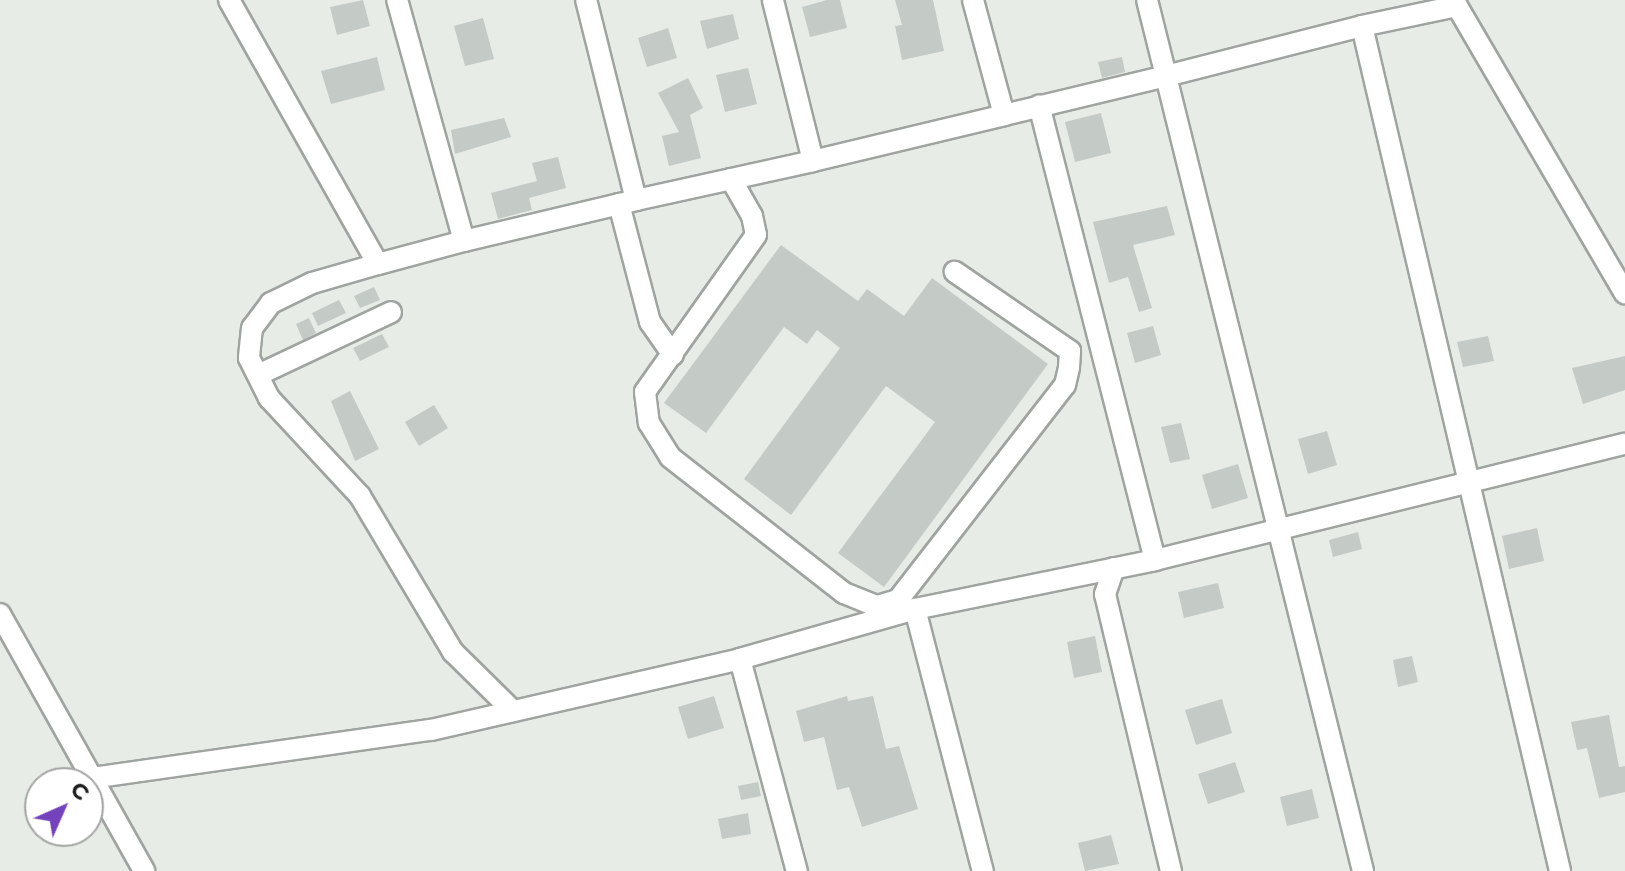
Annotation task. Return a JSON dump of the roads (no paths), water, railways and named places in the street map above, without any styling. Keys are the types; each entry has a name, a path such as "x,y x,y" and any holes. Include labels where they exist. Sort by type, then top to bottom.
{"street":[{"path":"229,0 378,264"},
{"path":"397,0 464,241"},
{"path":"586,0 650,322 673,355"},
{"path":"773,0 813,161"},
{"path":"973,0 1004,115"},
{"path":"1147,0 1363,871"},
{"path":"513,711 453,652 360,496 269,398 249,358 252,328 271,303 312,283 464,241 813,161 1460,2 1625,293"},
{"path":"1362,26 1465,483 1560,871"},
{"path":"1039,106 1155,560"},
{"path":"731,179 752,216 756,235 645,392 649,423 670,457 844,593 877,606 898,600 1065,385 1070,351 955,272"},
{"path":"258,375 391,312"},
{"path":"104,776 431,730 740,659 915,609 1155,560 1278,527 1625,444"},
{"path":"1114,568 1105,594 1171,871"},
{"path":"915,609 983,871"},
{"path":"0,614 86,767"},
{"path":"740,659 797,871"},
{"path":"104,799 144,871"}]}
